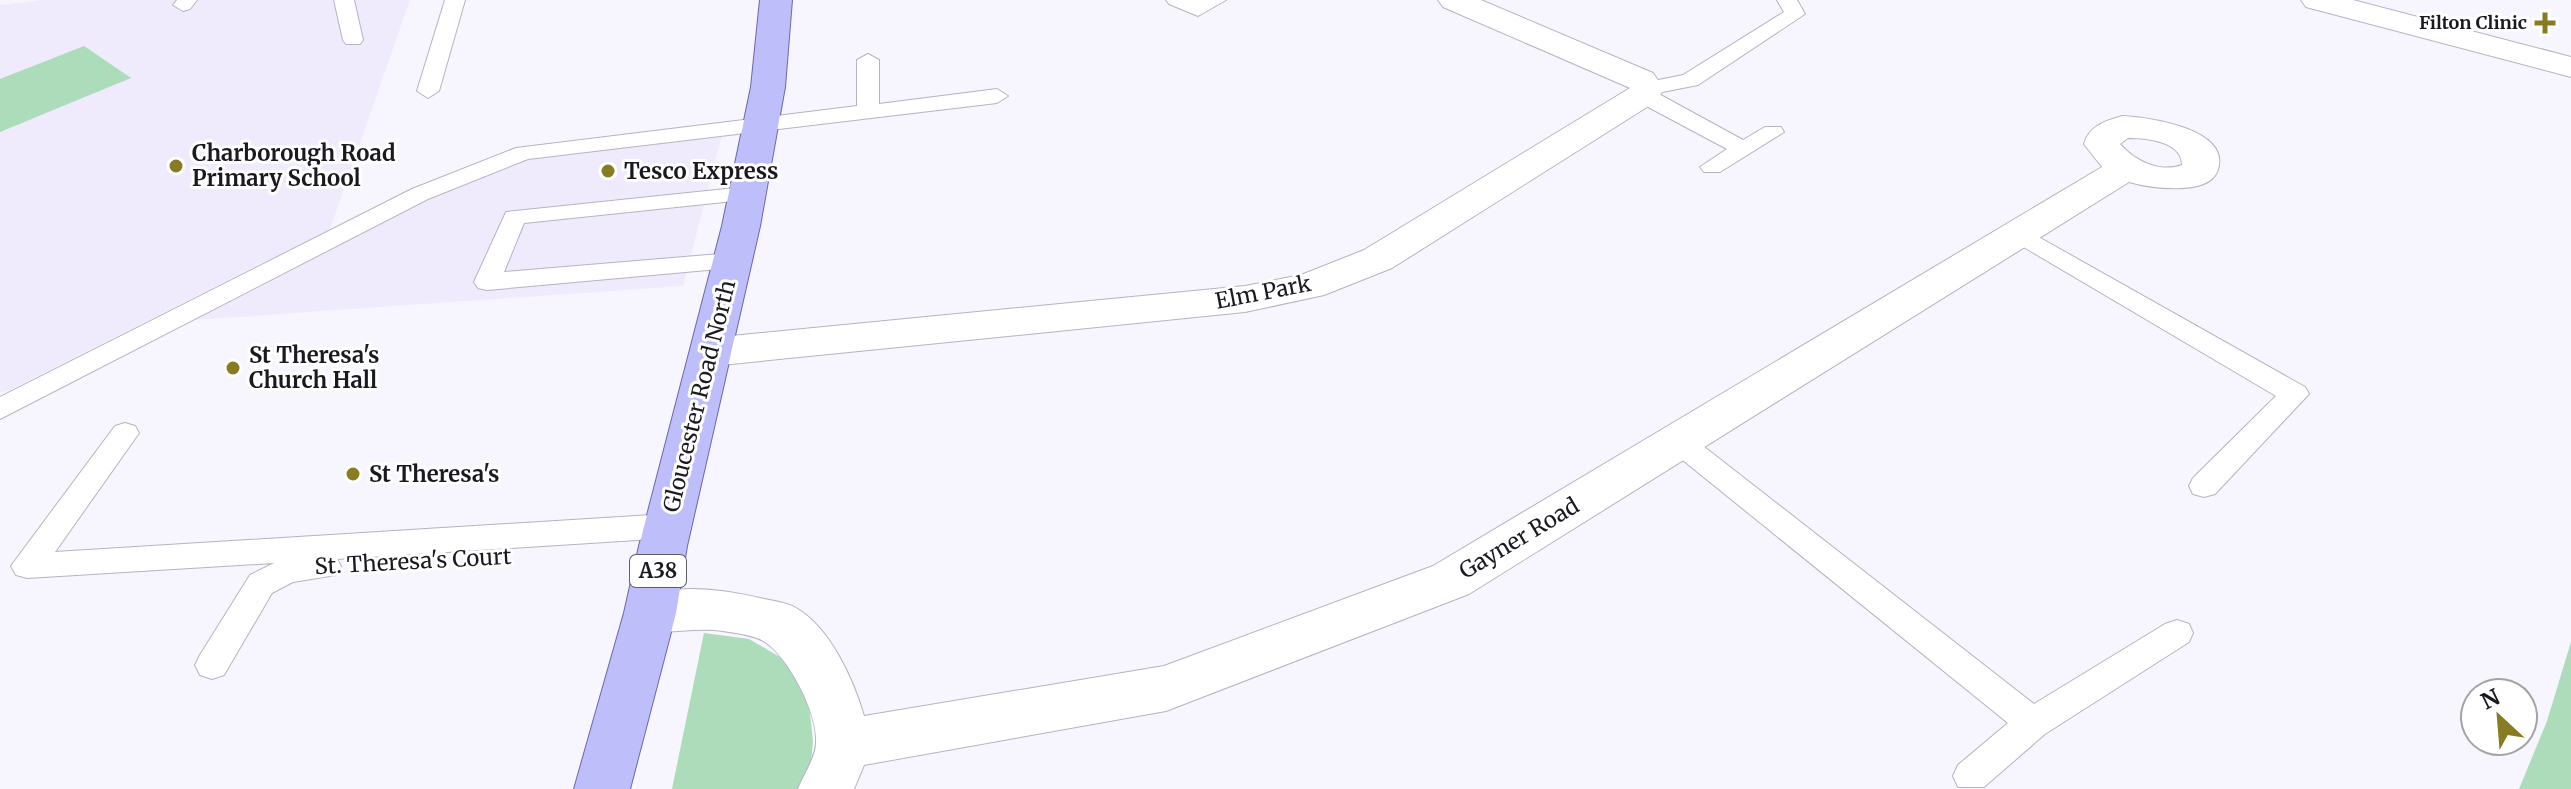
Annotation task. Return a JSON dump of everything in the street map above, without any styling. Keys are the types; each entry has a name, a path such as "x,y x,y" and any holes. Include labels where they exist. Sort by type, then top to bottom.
{"main road":[{"name":"Gloucester Road North","path":"602,789 650,613 732,261 768,87 776,0"}],"street":[{"path":"1454,0 1641,80 1645,92"},
{"path":"2329,2 2571,67"},
{"name":"Elm Park","path":"711,352 1245,299 1310,286 1378,259 1645,92"},
{"name":"Gayner Road","path":"650,613 682,608 721,610 779,623 810,654 831,694 835,766 1166,688 1451,580 2127,168"}],"lane":[{"path":"344,0 353,40"},
{"path":"428,91 455,0"},
{"path":"1176,0 1198,10 1216,0"},
{"path":"1645,92 1690,80 1795,14 1787,0"},
{"path":"868,60 868,112"},
{"path":"1645,92 1744,149"},
{"path":"0,409 420,194 504,159 524,153 997,96"},
{"path":"1712,167 1773,132"},
{"path":"732,261 487,282 515,217 745,194"},
{"path":"2019,234 2295,394 2204,486"},
{"path":"125,433 27,566 666,536"},
{"path":"1679,442 2033,723"},
{"name":"St. Theresa's Court","path":"212,665 261,584 288,570 666,536"},
{"path":"1971,776 2033,723 2177,633"}],"shaded area":[{"name":"Charborough Road Primary School","path":"43,0 410,0 330,229 8,391 0,392 0,5"},
{"path":"722,135 683,286 193,320 461,184 522,160"}],"green space":[{"path":"84,46 131,78 0,132 0,79"},
{"path":"704,633 749,639 785,660 808,695 813,742 808,789 672,789"},
{"path":"2571,642 2571,789 2519,789 2532,757 2539,757 2539,740"}],"place":[{"name":"Filton Clinic","path":"2545,23"},
{"name":"Charborough Road Primary School","path":"176,166"},
{"name":"Tesco Express","path":"608,171"},
{"name":"St Theresa's Church Hall","path":"233,368"},
{"name":"St Theresa's","path":"353,474"}]}
